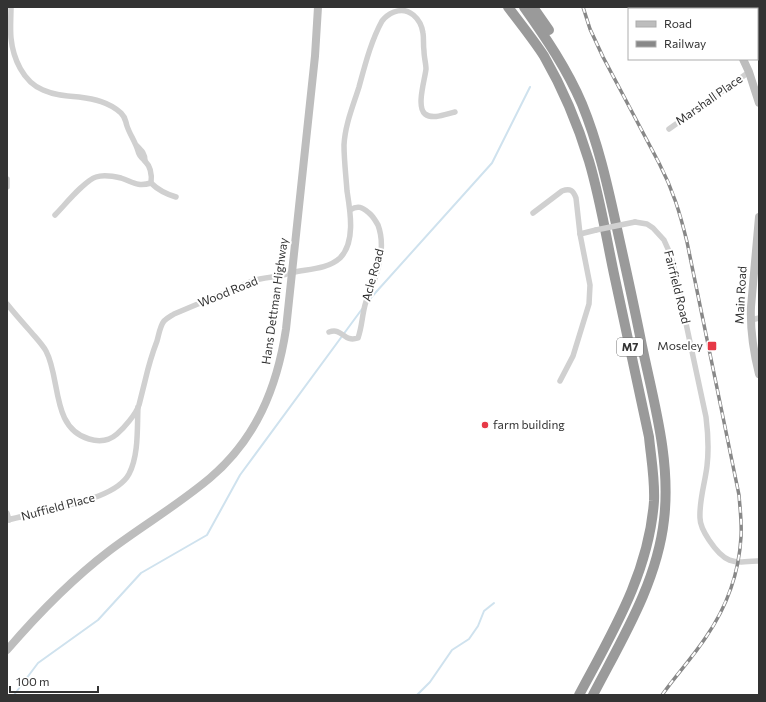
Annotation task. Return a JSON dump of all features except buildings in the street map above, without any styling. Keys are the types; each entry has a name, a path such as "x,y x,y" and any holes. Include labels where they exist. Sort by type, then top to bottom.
{"highway":[{"path":"502,7 532,38"},
{"name":"M7","path":"508,7 532,38 551,68 567,100 589,161 604,223 649,437 654,500 649,536 640,572 621,615 579,695"},
{"name":"M7","path":"524,7 552,48 571,81 582,105 606,176 659,426 665,470 666,489 664,520 660,547 653,572 641,602 593,695"},
{"path":"533,7 559,48 566,63 571,81"}],"street":[{"path":"11,7 11,37 14,50 18,64 31,83 41,90 53,94 102,102 120,112 126,118 127,126 137,146 145,156 144,161 150,169 151,183 156,188 176,197"},
{"name":"Hans Dettman Highway","path":"7,650 27,626 87,569 109,551 192,492 227,462 251,431 265,406 271,392 283,346 315,56 318,7"},
{"name":"Wood Road","path":"7,304 46,352 61,409 65,420 72,430 85,438 95,441 105,441 114,437 120,432 138,406 151,357 161,325 164,321 174,314 236,287 261,278 326,266 334,262 345,251 350,236 350,210 344,143 349,118 366,61 383,20 389,14 395,11 404,10 410,12 415,16 423,32 426,68 422,100 423,110 426,114 431,116 455,112"},
{"path":"743,60 759,103"},
{"name":"Marshall Place","path":"669,129 749,72"},
{"path":"55,216 88,182 98,176 107,175 143,186 151,183"},
{"path":"7,179 7,187"},
{"path":"533,213 562,191 566,189 574,192 580,234 590,285 589,304 573,356 560,381"},
{"name":"Acle Road","path":"329,332 336,331 349,339 358,338 365,304 378,268 382,238 377,224 371,214 363,208 355,207 350,210"},
{"name":"Main Road","path":"759,218 751,307 755,319 751,336 759,374"},
{"name":"Fairfield Road","path":"580,234 635,222 647,224 659,233 664,240 673,263 708,430 707,466 700,519 702,527 706,536 719,554 725,558 738,562 759,561"},
{"name":"Nuffield Place","path":"8,520 90,499 106,492 124,481 134,458 138,406"},
{"path":"7,513 8,520"}],"waterway":[{"path":"368,301 492,163 530,87"},
{"path":"14,695 38,663 98,620 141,573 207,535 240,475 362,309"},
{"path":"417,695 430,682 452,650 469,639 478,626 484,611 494,603"}],"railway":[{"path":"583,7 590,29 603,57 664,173 679,211 687,242 739,495 741,521 740,550 738,564 730,590 720,614 706,637 662,695"}],"place":[{"name":"Moseley","path":"712,346"},
{"name":"farm building","path":"485,425"}]}
